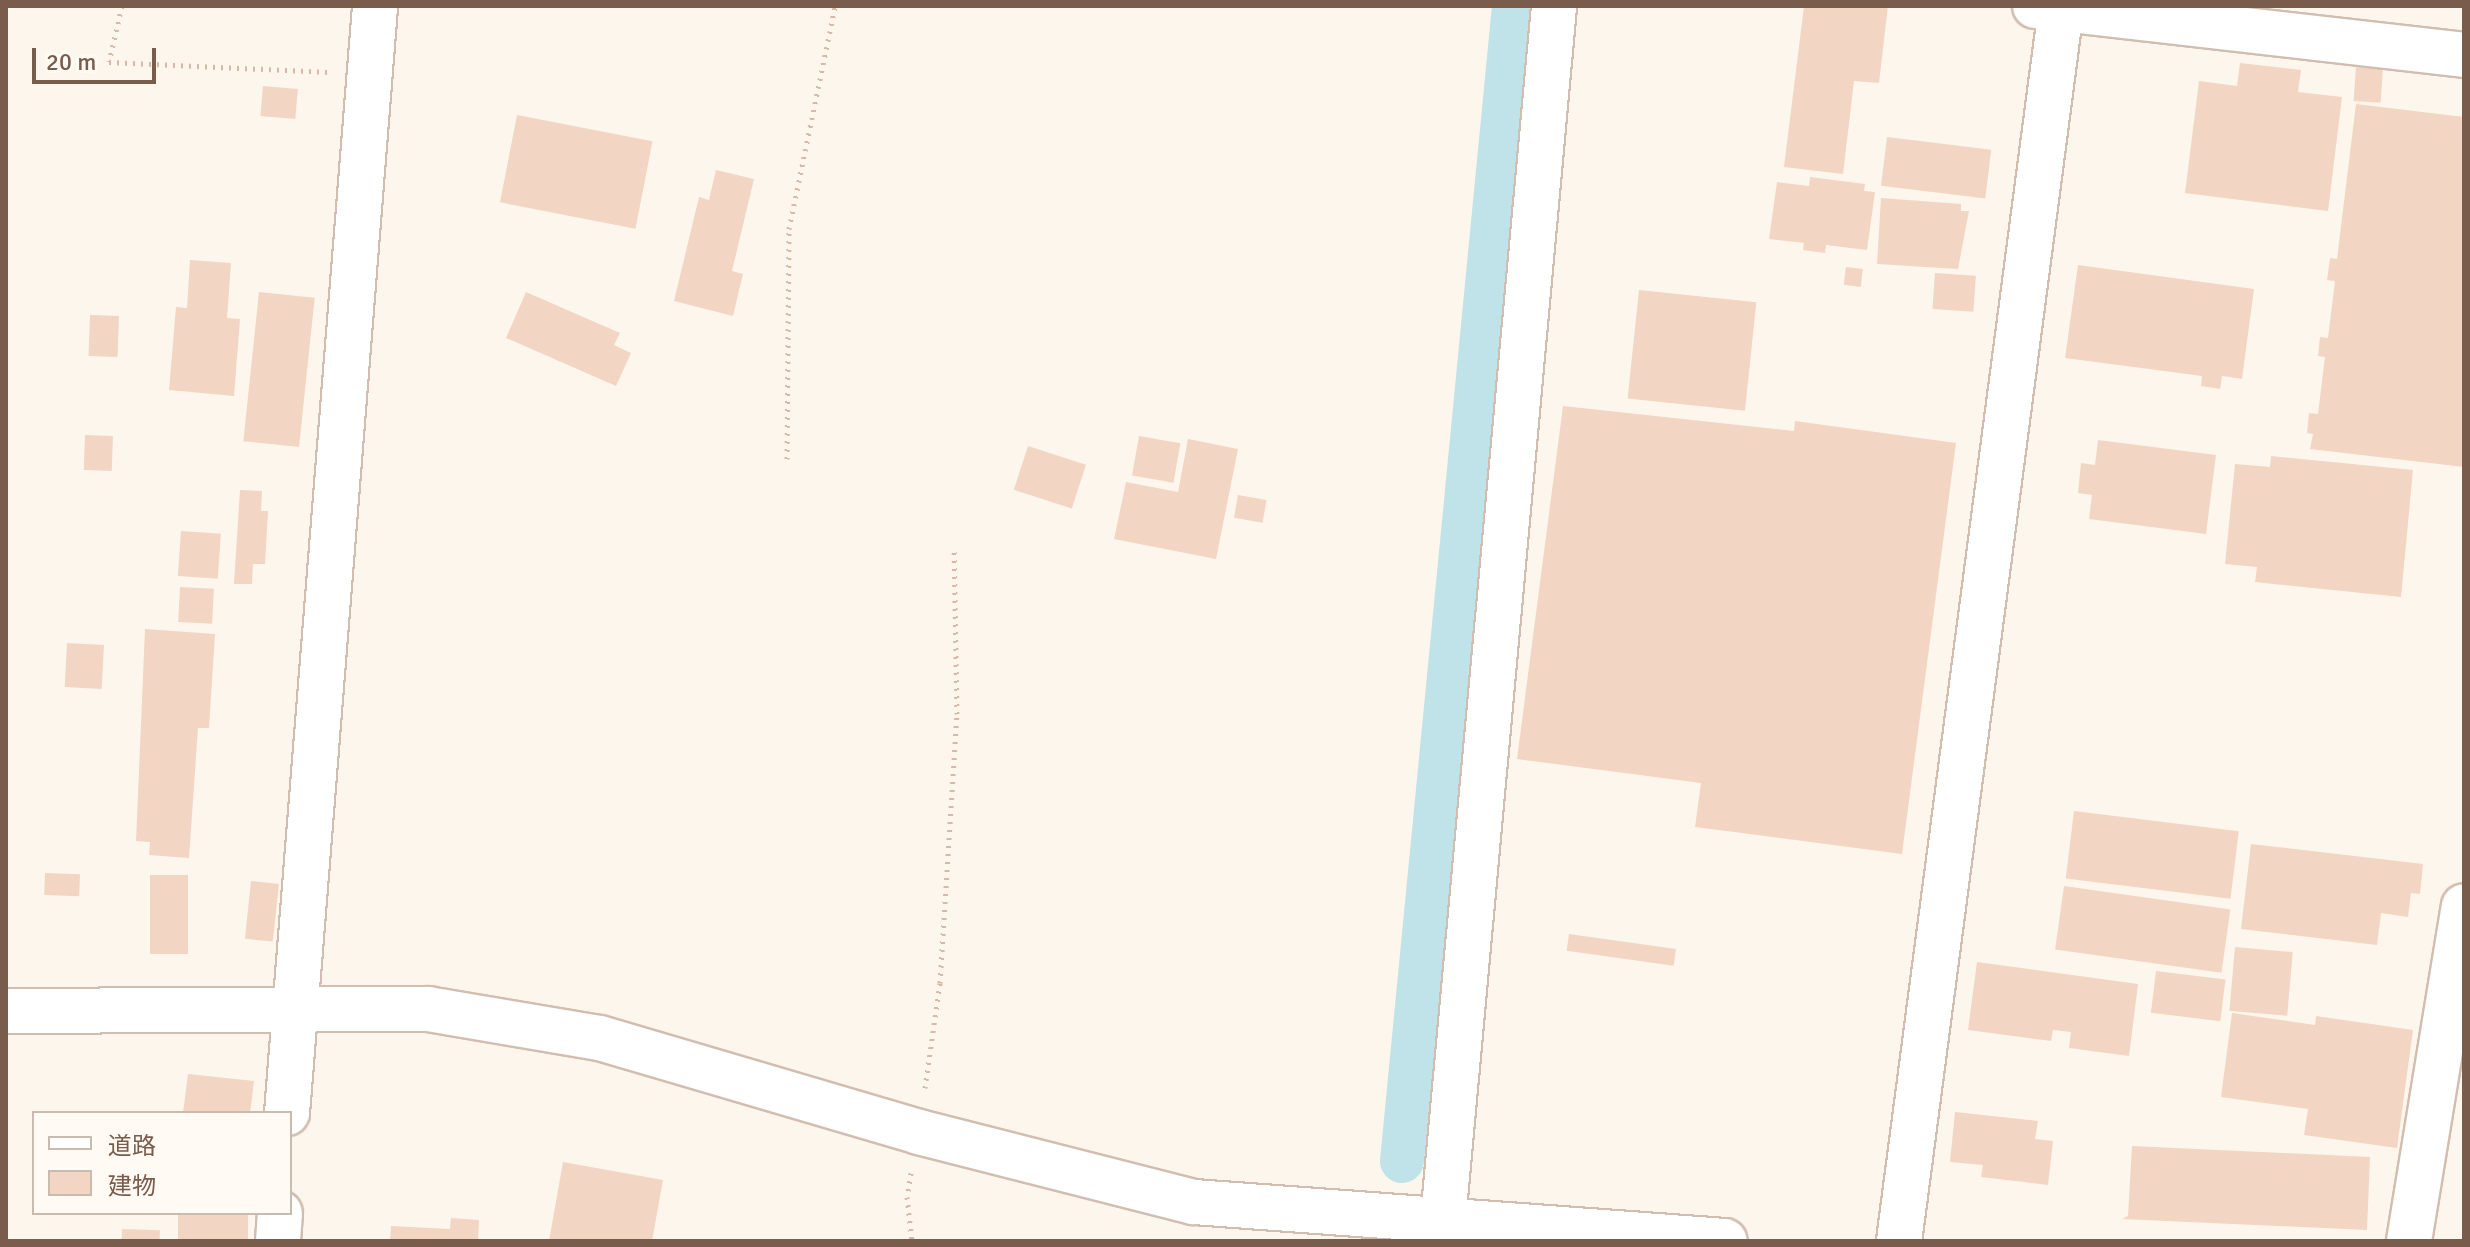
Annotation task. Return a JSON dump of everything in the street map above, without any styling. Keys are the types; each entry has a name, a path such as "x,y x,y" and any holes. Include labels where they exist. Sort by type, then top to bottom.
{"street":[{"path":"287,1111 375,6"},
{"path":"1442,1230 1554,6"},
{"path":"1899,1241 2048,8 2464,55"},
{"path":"2409,1241 2464,906"},
{"path":"6,1011 295,1007 428,1009 600,1038 919,1132 1194,1202 1442,1230 1725,1241"},
{"path":"278,1241 280,1215"}],"path":[{"path":"122,6 109,62 370,74"},
{"path":"787,459 789,229 835,6"},
{"path":"912,1241 907,1197 940,983 957,714 954,547"}],"building":[{"path":"1804,6 1888,6 1879,83 1854,81 1843,174 1784,167"},
{"path":"2240,63 2301,70 2298,92 2342,97 2328,211 2185,193 2199,81 2237,86"},
{"path":"2356,67 2383,69 2381,103 2354,101"},
{"path":"263,86 298,89 295,119 260,116"},
{"path":"2356,104 2464,117 2464,467 2310,449 2313,434 2307,433 2309,413 2318,414 2325,357 2318,356 2320,337 2328,338 2335,281 2327,280 2330,258 2337,259"},
{"path":"517,115 652,141 635,229 500,202"},
{"path":"1887,137 1991,150 1985,198 1881,186"},
{"path":"716,170 754,179 732,271 743,274 733,316 674,301 699,197 709,200"},
{"path":"1810,177 1865,184 1864,191 1875,192 1867,250 1826,245 1825,253 1803,250 1804,243 1769,239 1777,182 1809,186"},
{"path":"1881,198 1961,204 1961,211 1969,211 1958,269 1877,264"},
{"path":"190,260 231,263 227,318 240,319 234,396 169,390 176,307 187,308"},
{"path":"2078,265 2254,289 2242,379 2222,376 2220,389 2201,386 2202,376 2065,358"},
{"path":"1846,267 1863,269 1861,287 1844,285"},
{"path":"1935,273 1976,276 1973,312 1932,309"},
{"path":"1639,290 1756,302 1745,411 1628,398"},
{"path":"259,292 315,298 299,447 243,441"},
{"path":"526,292 620,333 614,345 631,353 616,386 506,338"},
{"path":"90,315 119,316 118,357 89,356"},
{"path":"1563,406 1794,431 1795,421 1956,443 1902,854 1695,827 1701,783 1517,759"},
{"path":"85,435 113,436 112,471 84,470"},
{"path":"1139,436 1180,443 1173,483 1132,475"},
{"path":"1188,439 1238,449 1216,559 1114,539 1126,482 1178,492"},
{"path":"2098,440 2216,455 2206,534 2089,519 2092,495 2078,493 2081,463 2095,465"},
{"path":"1028,446 1086,465 1072,509 1014,490"},
{"path":"2271,456 2413,470 2401,597 2255,582 2257,567 2225,564 2235,464 2270,467"},
{"path":"240,490 262,491 261,511 268,511 265,564 253,564 252,584 234,584"},
{"path":"1238,495 1267,500 1263,523 1234,518"},
{"path":"181,531 221,534 218,579 178,576"},
{"path":"180,587 214,589 212,624 178,622"},
{"path":"145,629 215,634 209,728 198,728 189,858 149,855 150,842 136,841"},
{"path":"67,643 104,645 102,689 65,687"},
{"path":"2074,811 2239,831 2230,899 2066,878"},
{"path":"2251,844 2423,864 2420,894 2411,893 2408,917 2381,913 2377,945 2241,929"},
{"path":"45,873 80,874 79,896 44,895"},
{"path":"150,875 188,875 188,954 150,954"},
{"path":"251,881 279,884 273,942 245,939"},
{"path":"2064,886 2230,909 2221,973 2055,949"},
{"path":"1569,934 1676,949 1674,966 1567,951"},
{"path":"2235,947 2293,952 2287,1016 2229,1011"},
{"path":"1977,962 2138,984 2129,1056 2069,1048 2071,1032 2053,1030 2051,1041 1968,1030"},
{"path":"2156,971 2225,980 2220,1021 2151,1013"},
{"path":"2232,1013 2315,1025 2316,1016 2413,1030 2397,1148 2304,1135 2308,1109 2221,1097"},
{"path":"188,1074 254,1081 250,1111 183,1111"},
{"path":"1955,1112 2038,1121 2035,1139 2053,1141 2048,1185 1981,1177 1983,1165 1950,1162"},
{"path":"2132,1146 2370,1157 2367,1230 2122,1219 2128,1216"},
{"path":"563,1162 663,1180 652,1241 549,1241"},
{"path":"178,1215 248,1215 248,1241 178,1241"},
{"path":"451,1218 479,1220 478,1241 390,1241 391,1226 450,1229"},
{"path":"122,1229 160,1230 160,1241 122,1241"}],"waterway":[{"path":"1402,1161 1514,6"}]}
